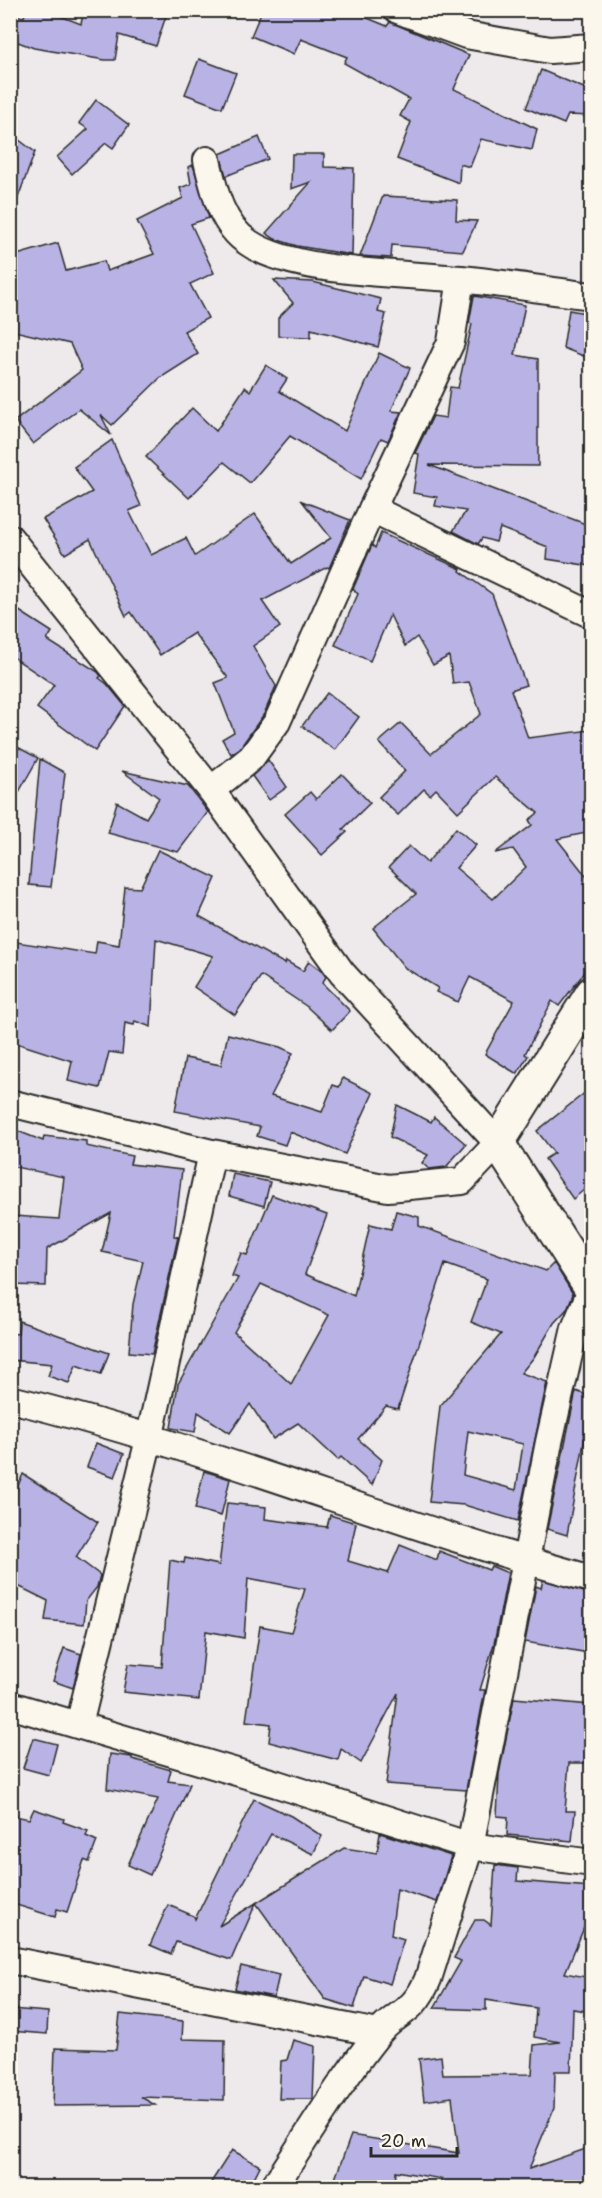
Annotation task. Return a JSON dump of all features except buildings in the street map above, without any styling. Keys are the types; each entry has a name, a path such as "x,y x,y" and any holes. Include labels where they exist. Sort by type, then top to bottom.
{"street":[{"path":"398,10 466,34 550,50 591,47"},
{"path":"207,160 222,213 247,242 275,258 391,274 461,279 591,296"},
{"path":"211,790 251,759 276,722 451,342 461,279"},
{"path":"372,510 591,615"},
{"path":"10,538 211,790 342,973 498,1143 591,1290 575,1328 470,1846 422,1994 407,2012 378,2033 273,2187"},
{"path":"10,1103 212,1154 388,1188 462,1181 498,1143 591,993"},
{"path":"79,1725 150,1435 212,1154"},
{"path":"10,1399 150,1435 527,1561 591,1579"},
{"path":"10,1705 277,1784 470,1846 591,1863"},
{"path":"10,1960 378,2033"}]}
